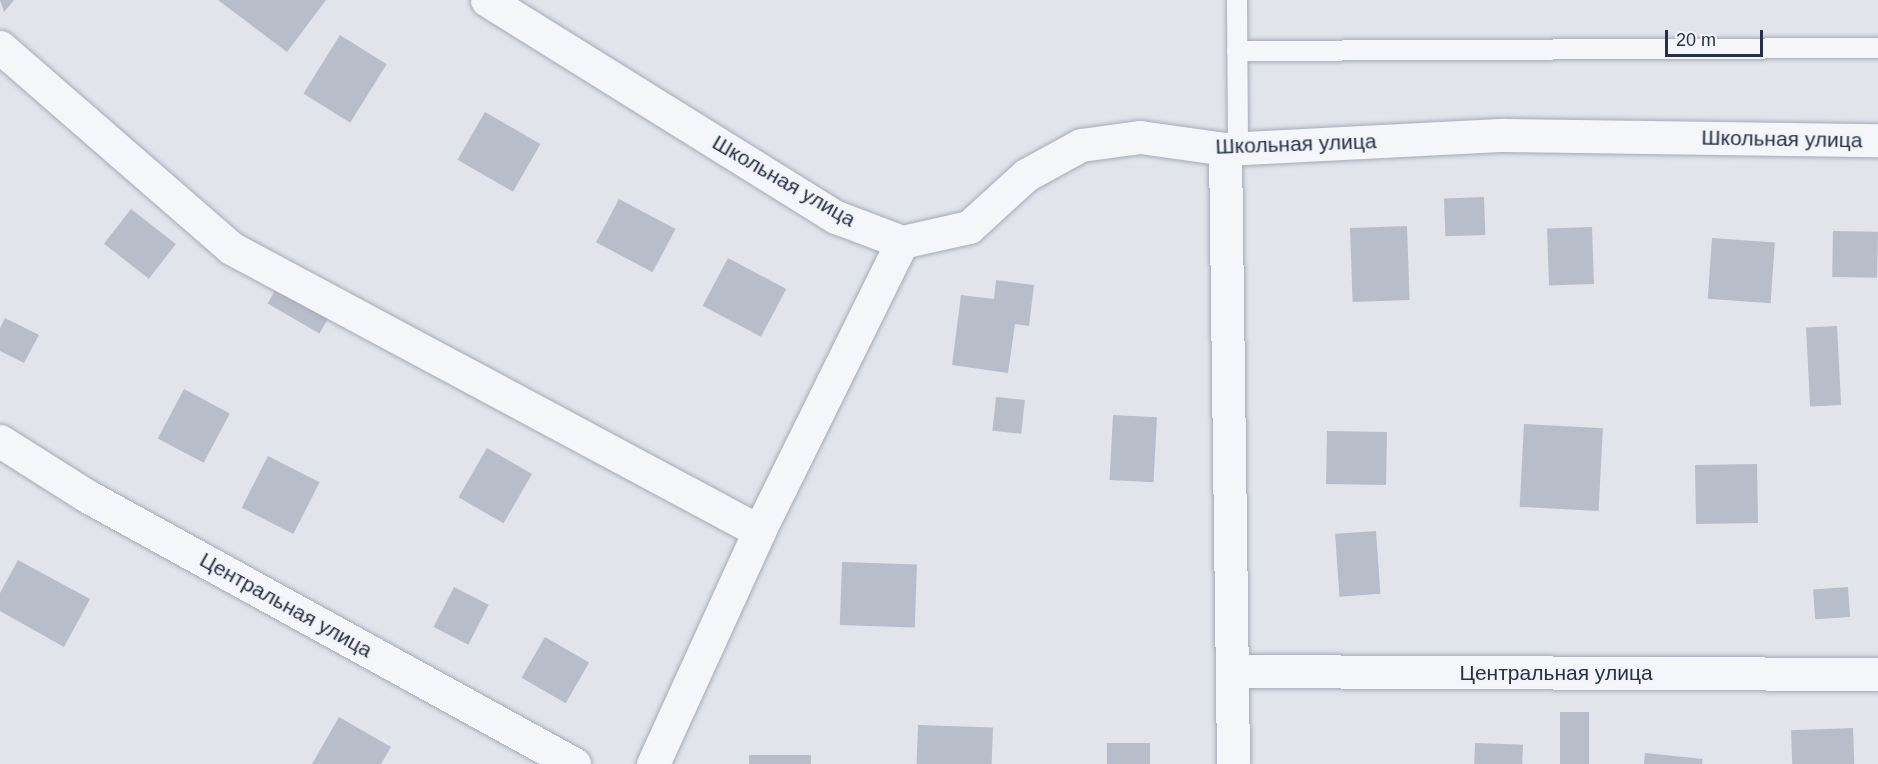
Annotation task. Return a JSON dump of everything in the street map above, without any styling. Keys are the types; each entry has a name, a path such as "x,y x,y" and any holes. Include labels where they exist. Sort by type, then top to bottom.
{"street":[{"name":"Школьная улица","path":"487,0 836,217 902,242 969,227 1026,175 1081,145 1140,137 1231,149 1505,135 1878,140"},
{"path":"0,47 231,248 759,531"},
{"path":"1231,149 1233,764"},
{"path":"653,764 759,531 902,242"},
{"name":"Центральная улица","path":"0,441 87,496 574,764"},
{"name":"Центральная улица","path":"1234,671 1878,674"}],"lane":[{"path":"1231,149 1237,51 1237,0"},
{"path":"1237,51 1878,48"}],"building":[{"path":"0,0 14,0 4,12"},
{"path":"218,0 326,0 287,52"},
{"path":"340,35 387,64 350,123 303,94"},
{"path":"485,112 540,144 513,192 458,160"},
{"path":"1484,197 1485,235 1445,236 1444,198"},
{"path":"619,199 676,229 653,272 596,242"},
{"path":"131,209 176,244 149,279 104,244"},
{"path":"1407,226 1410,300 1353,302 1350,228"},
{"path":"1592,227 1594,284 1549,286 1547,229"},
{"path":"1833,231 1878,232 1877,278 1832,277"},
{"path":"1712,238 1775,242 1771,303 1708,299"},
{"path":"728,258 786,289 761,337 703,306"},
{"path":"281,280 333,310 319,333 268,303"},
{"path":"996,280 1034,285 1029,326 1015,324 1008,373 952,365 961,295 994,299"},
{"path":"5,318 39,335 24,363 0,351 0,328"},
{"path":"1837,326 1841,405 1810,407 1806,328"},
{"path":"184,389 230,413 204,463 158,438"},
{"path":"996,397 1025,400 1021,434 992,431"},
{"path":"1113,415 1157,417 1154,482 1110,480"},
{"path":"1524,424 1603,428 1599,511 1520,507"},
{"path":"1327,431 1387,432 1386,485 1326,484"},
{"path":"487,448 532,474 504,523 458,497"},
{"path":"268,456 320,482 293,534 242,508"},
{"path":"1757,464 1758,523 1696,524 1695,465"},
{"path":"1376,531 1380,594 1339,597 1335,534"},
{"path":"18,560 90,599 64,647 0,611 0,593"},
{"path":"842,562 917,565 915,628 840,625"},
{"path":"454,587 489,605 468,645 434,627"},
{"path":"1848,587 1850,617 1815,619 1813,589"},
{"path":"545,637 589,662 566,703 522,678"},
{"path":"1560,712 1589,712 1589,764 1560,764"},
{"path":"339,717 391,747 381,764 312,764"},
{"path":"918,725 993,728 992,764 917,764"},
{"path":"1853,728 1854,764 1792,764 1791,730"},
{"path":"1107,743 1150,743 1150,764 1107,764"},
{"path":"1475,743 1523,745 1522,764 1474,764"},
{"path":"1645,753 1703,759 1702,764 1644,764"},
{"path":"749,755 811,755 811,764 749,764"}]}
